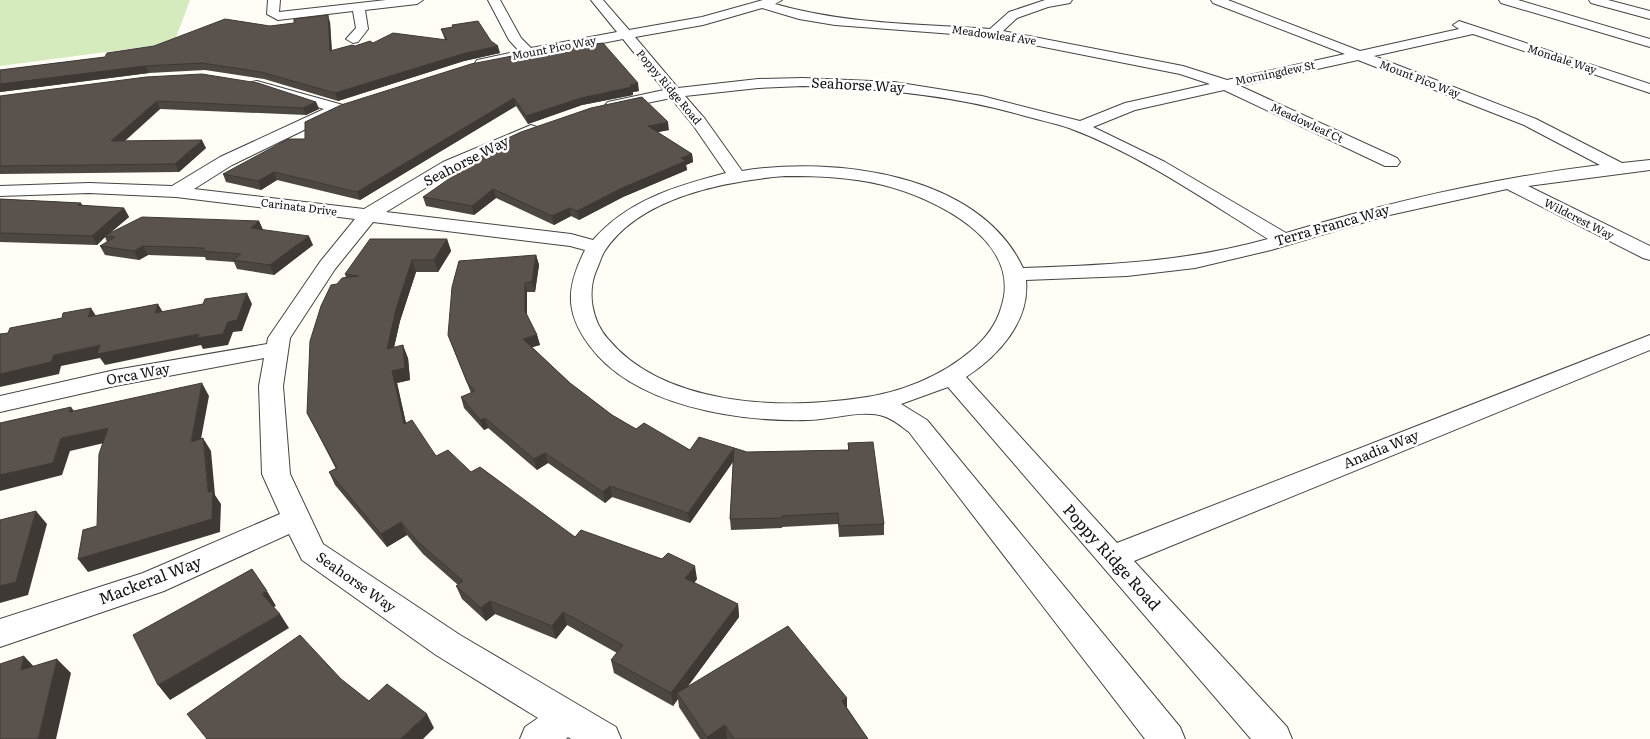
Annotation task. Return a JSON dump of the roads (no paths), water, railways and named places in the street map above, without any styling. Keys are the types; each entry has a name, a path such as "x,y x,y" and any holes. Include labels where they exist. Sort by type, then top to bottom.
{"street":[{"path":"274,0 273,14 278,16 417,0"},
{"path":"494,0 516,40 528,53"},
{"name":"Poppy Ridge Road","path":"597,0 674,92 709,136 737,176"},
{"name":"Mount Pico Way","path":"468,66 625,34 703,21 776,0"},
{"path":"993,33 1013,15 1045,4 1066,0"},
{"name":"Mount Pico Way","path":"1217,0 1530,122 1619,168"},
{"path":"1505,0 1650,43"},
{"path":"1595,0 1650,15"},
{"name":"Meadowleaf Ave","path":"762,4 799,15 835,21 993,33 1183,70 1224,84"},
{"path":"353,39 362,29 358,7"},
{"name":"Mondale Way","path":"1453,23 1650,88"},
{"name":"Morningdew St","path":"1080,127 1130,106 1474,30"},
{"path":"244,82 338,108"},
{"name":"Seahorse Way","path":"588,110 674,92 747,84 808,82 906,88 991,102 1080,127 1172,171 1282,239"},
{"name":"Meadowleaf Ct","path":"1224,84 1391,162"},
{"path":"176,192 226,161 338,108 356,102"},
{"name":"Seahorse Way","path":"552,123 516,135 449,166 368,215 327,266 279,338 270,386 276,474 312,552 448,645 603,739"},
{"name":"Terra Franca Way","path":"1014,274 1132,270 1165,266 1223,256 1404,206 1508,183 1570,172 1650,165"},
{"path":"864,406 926,388 974,362 1004,330 1016,296 1011,264 993,235 963,211 925,192 881,179 834,172 785,171 737,176 690,188 649,206 614,229 597,247 584,270 580,295 586,320 601,346 627,368 644,379 700,400 758,411 812,412 864,406 884,406 908,418 918,426 1167,739"},
{"name":"Wildcrest Way","path":"1508,183 1650,254"},
{"name":"Carinata Drive","path":"0,191 89,188 176,192 571,240 597,247"},
{"name":"Anadia Way","path":"1112,557 1650,342"},
{"name":"Orca Way","path":"0,404 115,378 277,349"},
{"name":"Poppy Ridge Road","path":"950,375 1274,739"},
{"name":"Mackeral Way","path":"0,633 153,582 296,519"},
{"path":"538,739 567,717"}]}
